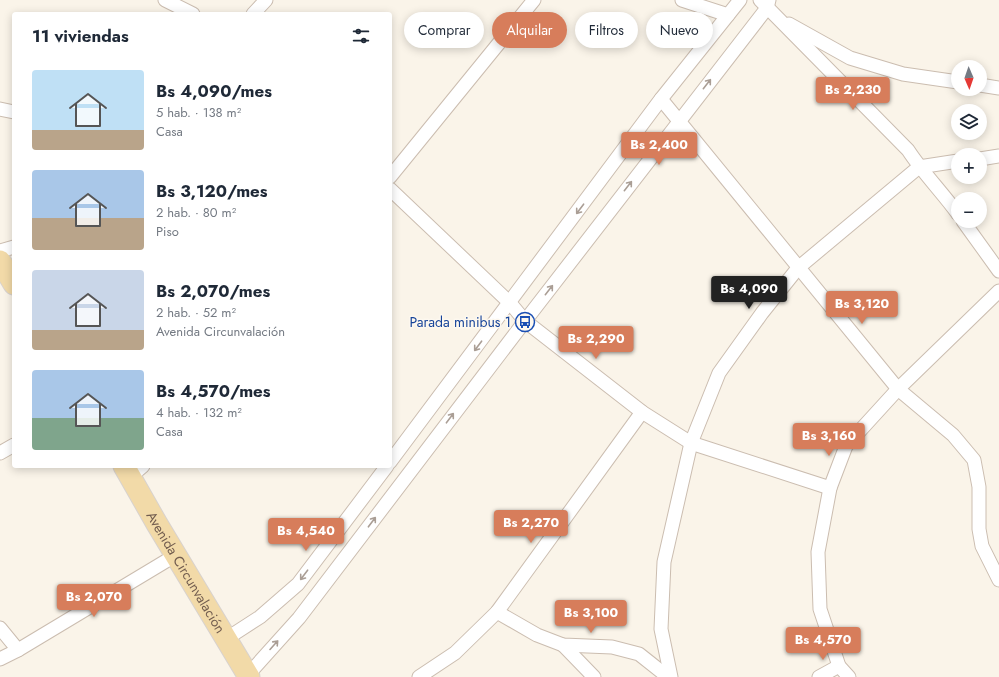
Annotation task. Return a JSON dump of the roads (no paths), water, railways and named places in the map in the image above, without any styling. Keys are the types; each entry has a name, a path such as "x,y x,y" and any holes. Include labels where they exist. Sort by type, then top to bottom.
{"main road":[{"path":"0,261 12,281"},
{"name":"Avenida Circunvalación","path":"132,470 176,555 247,676"}],"street":[{"path":"165,0 189,12"},
{"path":"255,12 266,0"},
{"path":"392,175 534,0"},
{"path":"682,0 728,15"},
{"path":"392,459 661,99 740,0"},
{"path":"767,6 850,58 903,74 951,81"},
{"path":"247,676 299,618 525,320 767,6"},
{"path":"767,6 908,150 919,167 951,204"},
{"path":"987,86 999,88"},
{"path":"661,99 898,389 953,435 974,460 979,487 979,529 982,546 999,580"},
{"path":"0,108 12,111"},
{"path":"987,158 999,156"},
{"path":"670,677 661,629 664,562 691,443 719,374 762,313 798,268 919,167 951,163"},
{"path":"392,192 510,303 525,320 642,412 691,443 830,488"},
{"path":"968,228 999,271"},
{"path":"0,251 12,248"},
{"path":"849,677 839,666 820,609 818,552 830,488 846,446 898,389 999,291"},
{"path":"419,677 454,653 497,612 642,412"},
{"path":"0,453 12,446"},
{"path":"226,639 260,617 298,584 385,468"},
{"path":"0,659 18,650 176,555"},
{"path":"497,612 537,635 563,645 612,647 639,654 670,677"},
{"path":"0,628 18,650"},
{"path":"563,645 594,677"},
{"path":"819,677 839,666"}],"place":[{"name":"Parada minibus 1","path":"525,322"}]}
